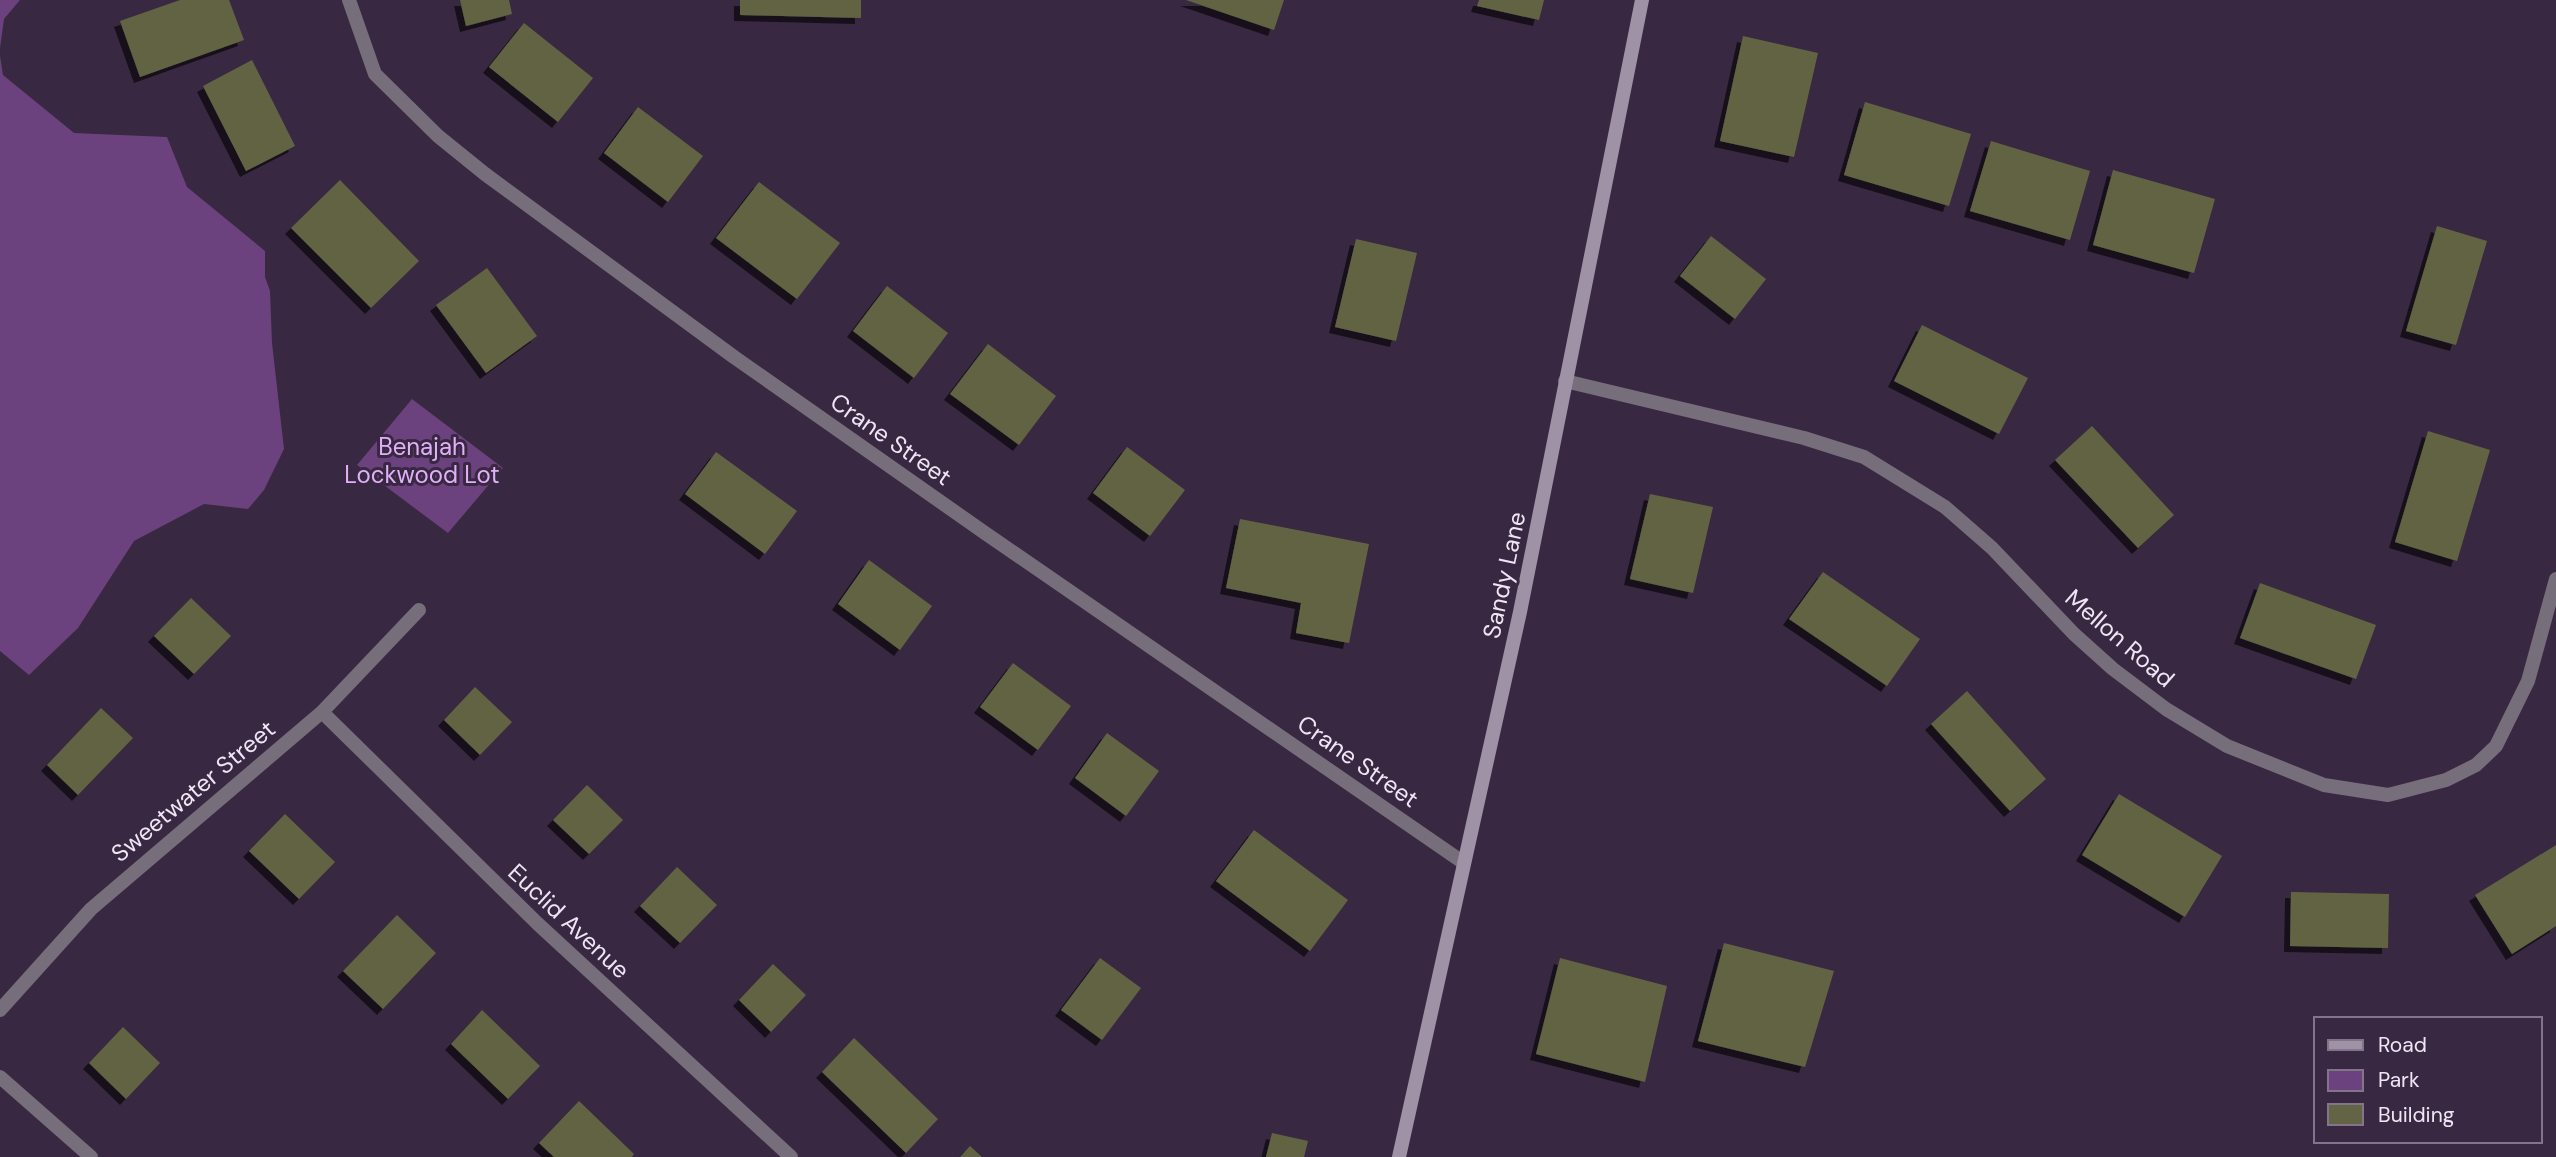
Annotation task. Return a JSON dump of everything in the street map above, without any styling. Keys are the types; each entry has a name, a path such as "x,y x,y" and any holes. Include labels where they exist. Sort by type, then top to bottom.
{"main road":[{"name":"Sandy Lane","path":"1399,1157 1520,612 1642,0"}],"street":[{"name":"Crane Street","path":"349,0 375,74 438,136 485,174 734,356 985,533 1464,863"},
{"name":"Mellon Road","path":"1565,381 1804,438 1864,457 1945,507 1992,548 2074,634 2113,669 2166,709 2227,746 2324,785 2388,795 2446,780 2476,765 2496,746 2528,681 2556,579"},
{"name":"Sweetwater Street","path":"0,1010 91,909 322,712 419,610"},
{"name":"Euclid Avenue","path":"322,712 538,924 791,1157"},
{"path":"0,1077 91,1157"}],"green space":[{"path":"0,0 20,0 4,19 0,48"},
{"path":"0,56 3,75 74,133 167,137 187,187 265,251 265,277 270,291 272,343 284,449 264,490 248,509 204,504 134,541 78,628 29,675 0,651"},
{"name":"Benajah Lockwood Lot","path":"412,399 503,468 448,533 357,465"}],"building":[{"path":"180,0 229,0 244,40 140,77 120,21"},
{"path":"460,0 509,0 512,14 466,26"},
{"path":"740,0 861,0 861,18 740,15"},
{"path":"1186,0 1284,0 1274,30"},
{"path":"1479,0 1544,0 1539,20 1477,6"},
{"path":"524,23 593,78 558,122 489,67"},
{"path":"1743,36 1818,53 1794,157 1720,141"},
{"path":"252,60 295,146 246,171 203,86"},
{"path":"1865,102 1971,134 1949,206 1844,175"},
{"path":"638,107 703,156 668,202 604,153"},
{"path":"1991,141 2090,171 2070,240 1970,211"},
{"path":"2113,170 2215,199 2194,273 2093,245"},
{"path":"340,180 419,261 371,308 291,228"},
{"path":"759,182 840,243 797,299 716,238"},
{"path":"2437,226 2487,241 2456,345 2406,331"},
{"path":"1711,236 1766,279 1735,319 1680,276"},
{"path":"1356,239 1417,253 1396,341 1335,327"},
{"path":"487,268 537,336 486,373 436,305"},
{"path":"887,286 948,333 914,378 853,331"},
{"path":"1922,325 2028,378 1999,434 1894,381"},
{"path":"988,344 1056,396 1019,445 950,394"},
{"path":"2092,426 2174,515 2138,548 2055,460"},
{"path":"2428,431 2490,450 2457,561 2395,542"},
{"path":"1127,447 1185,490 1150,536 1093,493"},
{"path":"716,452 797,511 765,554 685,494"},
{"path":"1650,494 1713,507 1693,593 1630,579"},
{"path":"1240,519 1369,544 1349,643 1296,633 1301,603 1226,588"},
{"path":"869,560 932,606 900,650 838,604"},
{"path":"1823,572 1920,639 1887,686 1789,619"},
{"path":"2260,583 2376,625 2356,679 2240,638"},
{"path":"191,598 231,636 194,674 154,636"},
{"path":"1013,663 1071,706 1038,750 980,707"},
{"path":"475,687 512,722 480,755 444,720"},
{"path":"1967,691 2046,779 2010,811 1931,724"},
{"path":"101,708 133,738 78,795 47,765"},
{"path":"1107,733 1159,771 1126,816 1075,778"},
{"path":"587,785 623,820 589,854 553,820"},
{"path":"2119,794 2222,856 2185,917 2082,855"},
{"path":"285,814 335,862 299,899 249,851"},
{"path":"1254,830 1348,900 1310,951 1216,881"},
{"path":"2556,845 2556,926 2512,954 2475,895"},
{"path":"677,867 717,905 680,943 640,906"},
{"path":"2291,892 2389,894 2388,948 2290,946"},
{"path":"397,915 436,953 383,1009 343,971"},
{"path":"1724,943 1834,971 1805,1067 1698,1041"},
{"path":"1100,958 1141,988 1102,1040 1061,1010"},
{"path":"1560,958 1667,986 1645,1082 1536,1054"},
{"path":"773,964 806,995 771,1032 739,1000"},
{"path":"482,1010 540,1066 508,1099 451,1044"},
{"path":"123,1027 160,1063 126,1099 89,1063"},
{"path":"854,1038 938,1119 906,1153 822,1072"},
{"path":"579,1101 634,1154 632,1157 554,1157 539,1143"},
{"path":"1272,1133 1308,1141 1304,1157 1266,1157"},
{"path":"970,1146 982,1157 960,1157"}]}
